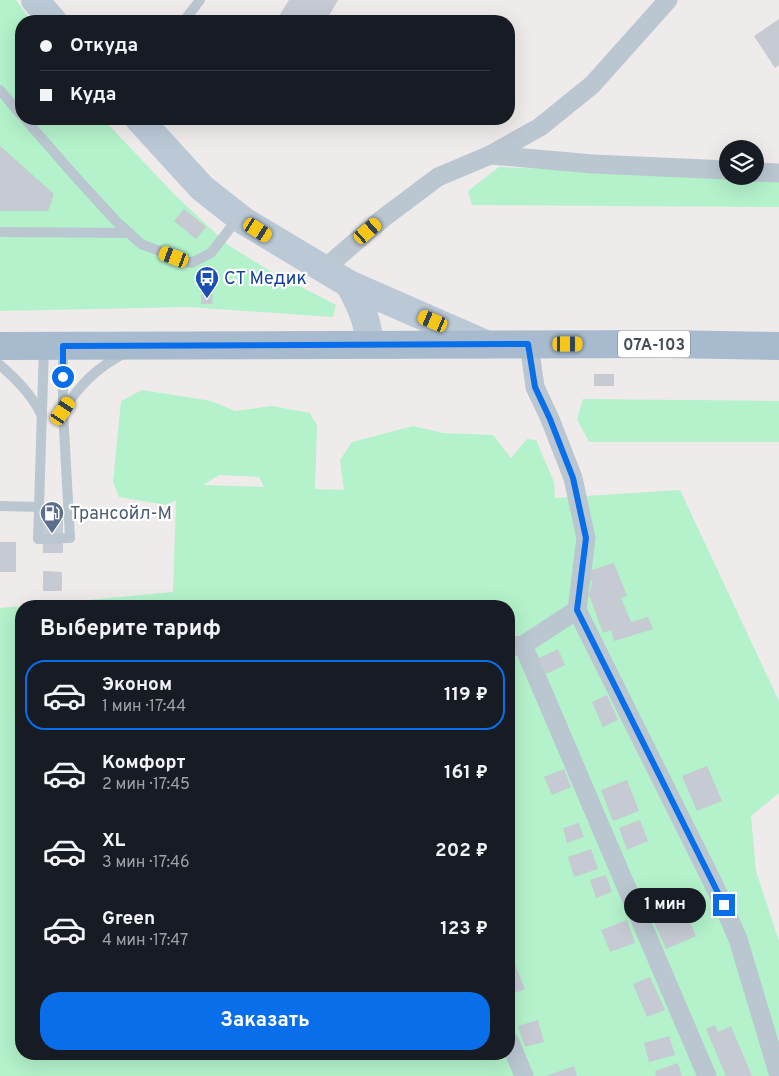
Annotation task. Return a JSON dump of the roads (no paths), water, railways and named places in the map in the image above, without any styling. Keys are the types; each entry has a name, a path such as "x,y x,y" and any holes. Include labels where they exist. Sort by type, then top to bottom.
{"main road":[{"name":"07А-103","path":"0,346 528,344 779,346"}],"street":[{"path":"35,0 48,15"},
{"path":"324,269 382,219 438,177 490,155 540,127 592,85 668,0"},
{"path":"144,125 202,188 239,217 287,249 349,284 486,344"},
{"path":"490,155 593,164 719,170"},
{"path":"764,172 779,173"},
{"path":"349,284 361,305 367,321 369,345"},
{"path":"528,344 535,387 550,419 573,478 586,538 577,610 716,889 738,939 779,1076"},
{"path":"577,610 516,646 707,1076"},
{"path":"515,1054 524,1076"}],"lane":[{"path":"189,15 200,0"},
{"path":"0,90 15,108"},
{"path":"30,125 79,181 141,244 191,263 211,253 239,217"},
{"path":"0,232 130,233"},
{"path":"54,346 63,411 70,538 38,539 43,418 54,346"},
{"path":"63,411 78,388 96,370 137,346"},
{"path":"0,365 17,380 35,403 43,418"},
{"path":"0,506 40,507"}],"place":[{"name":"СТ Медик","path":"207,299"},
{"name":"Трансойл-М","path":"52,534"}]}
